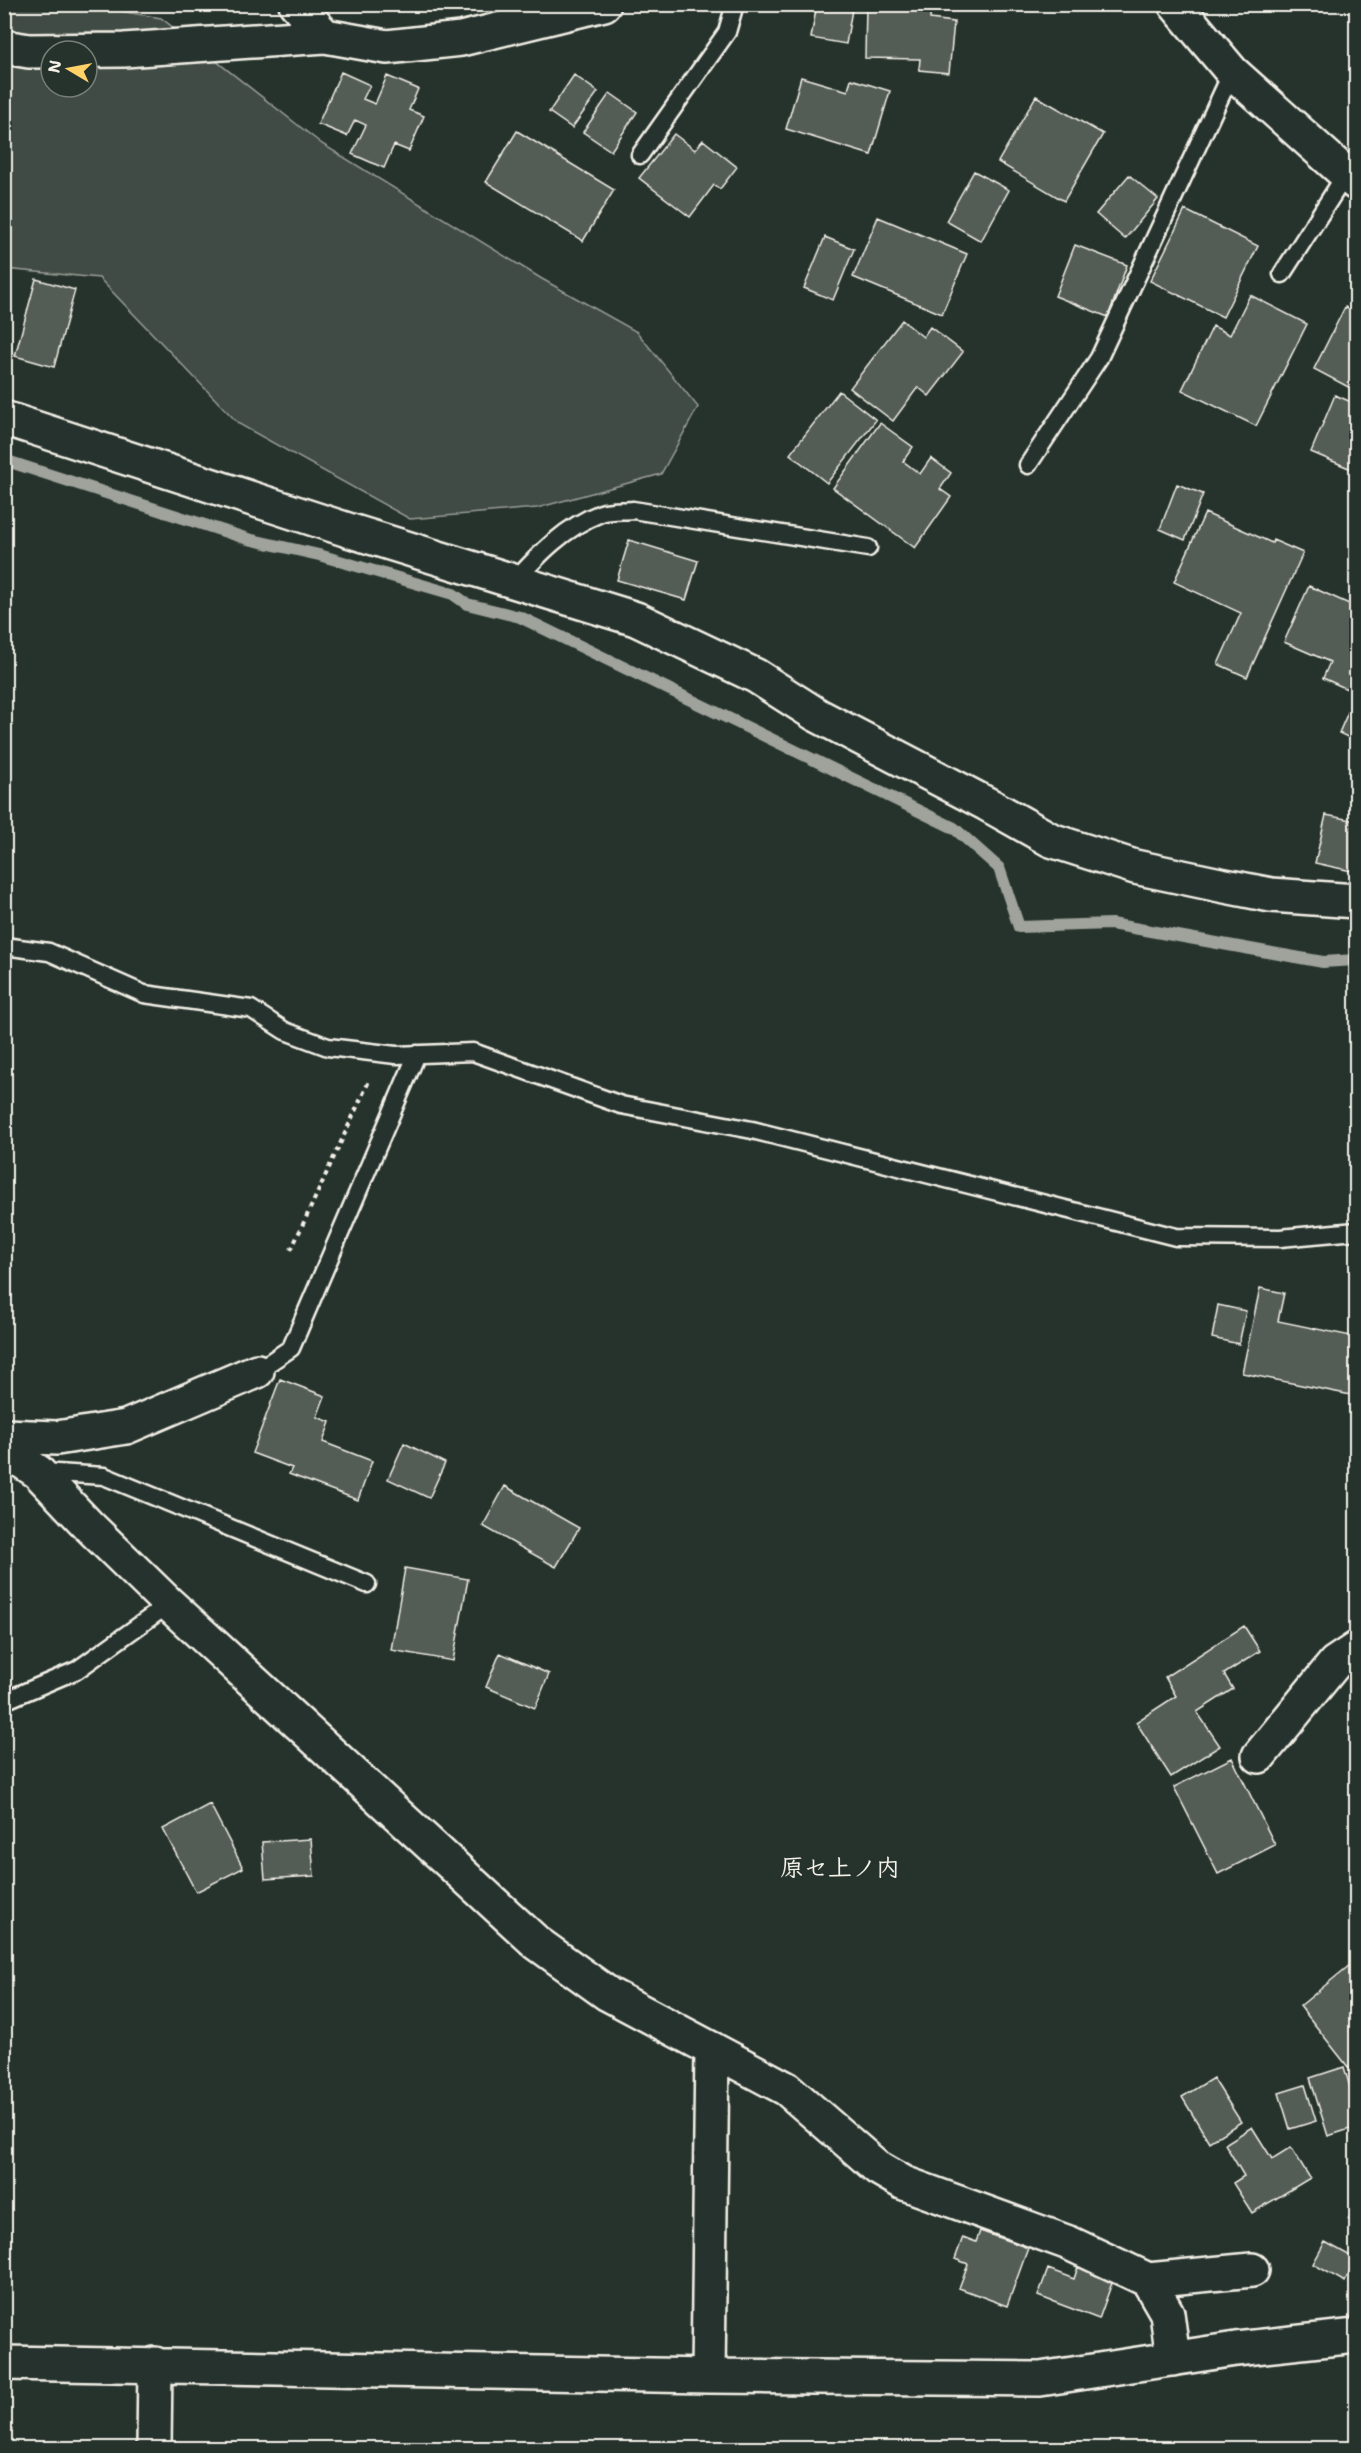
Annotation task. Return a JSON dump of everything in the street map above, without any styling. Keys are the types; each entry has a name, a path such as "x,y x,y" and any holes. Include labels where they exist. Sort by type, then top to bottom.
{"street":[{"path":"296,4 325,36"},
{"path":"4,48 28,51 124,50 325,36 387,47 451,40 604,4"},
{"path":"1175,4 1232,72 1351,178"},
{"path":"4,418 636,620 756,676 817,716 987,804 1051,840 1135,867 1220,885 1271,895 1356,901"},
{"path":"4,1436 57,1438 126,1427 257,1371"},
{"path":"4,1449 38,1472 88,1525 169,1604 537,1943 608,1994 788,2089 878,2168 904,2183 1069,2243 1148,2280 1252,2270"},
{"path":"1259,1755 1335,1663 1356,1649"},
{"path":"708,2376 712,2049"},
{"path":"1148,2280 1167,2313 1173,2359"},
{"path":"4,2363 708,2376 1040,2379 1236,2349 1356,2336"},
{"path":"154,2448 155,2364"}],"lane":[{"path":"640,155 727,32 735,4"},
{"path":"1028,465 1099,358 1232,72"},
{"path":"1282,274 1351,178"},
{"path":"514,582 543,549 570,530 602,513 633,510 664,513 868,548"},
{"path":"4,946 49,952 144,994 250,1009 285,1031 328,1047 382,1054 473,1052 621,1105 752,1130 1176,1237 1280,1238 1356,1231"},
{"path":"257,1371 291,1348 417,1054"},
{"path":"38,1472 104,1476 367,1584"},
{"path":"4,1701 77,1670 169,1604"}],"path":[{"path":"291,1250 382,1054"}],"shaded area":[{"path":"4,5 85,5 161,18 322,144 542,279 637,332 698,407 661,474 537,508 410,519 239,424 99,278 5,269"}],"building":[{"path":"817,4 853,4 846,44 811,38"},
{"path":"866,5 931,6 930,19 954,22 949,73 919,70 920,59 865,58"},
{"path":"341,72 370,85 363,99 375,104 387,76 418,89 409,110 424,116 409,151 394,145 384,168 352,154 366,125 355,120 347,136 318,124"},
{"path":"574,75 598,92 572,128 549,112"},
{"path":"801,77 848,91 851,79 890,91 871,155 786,129"},
{"path":"610,93 637,112 611,151 583,132"},
{"path":"1036,96 1103,134 1064,201 998,162"},
{"path":"517,131 614,190 583,241 486,182"},
{"path":"674,134 695,150 703,140 737,167 720,189 714,185 690,217 639,178"},
{"path":"974,171 1009,190 981,241 946,221"},
{"path":"1129,175 1158,199 1125,239 1096,214"},
{"path":"1185,210 1258,246 1223,317 1150,281"},
{"path":"878,217 967,254 942,314 853,277"},
{"path":"825,237 854,249 833,300 804,288"},
{"path":"1075,245 1127,265 1108,317 1055,296"},
{"path":"36,279 75,290 54,367 15,356"},
{"path":"1356,286 1356,304 1348,298"},
{"path":"1250,295 1307,324 1256,426 1182,390 1213,326 1230,335"},
{"path":"1345,307 1356,313 1356,391 1314,369"},
{"path":"902,320 923,337 930,327 963,352 929,396 918,387 893,421 850,388"},
{"path":"839,391 876,420 827,483 790,454"},
{"path":"1335,395 1356,404 1356,471 1311,452"},
{"path":"880,423 913,447 903,461 920,474 931,458 951,473 940,489 951,497 915,548 833,488"},
{"path":"1177,484 1203,494 1185,540 1160,529"},
{"path":"1205,513 1272,543 1273,540 1303,553 1247,677 1218,664 1241,613 1174,582"},
{"path":"629,540 698,561 686,600 617,580"},
{"path":"1309,586 1356,607 1356,693 1323,678 1330,662 1284,642"},
{"path":"1356,697 1356,741 1339,733"},
{"path":"1326,815 1356,821 1356,872 1315,863"},
{"path":"1260,1288 1284,1293 1278,1321 1356,1337 1356,1396 1242,1373"},
{"path":"1218,1305 1246,1311 1239,1344 1212,1338"},
{"path":"280,1379 325,1396 317,1417 330,1422 323,1442 372,1461 358,1500 289,1474 292,1468 252,1453"},
{"path":"404,1443 445,1463 429,1498 388,1479"},
{"path":"505,1486 579,1528 556,1567 483,1526"},
{"path":"405,1568 468,1579 453,1661 391,1650"},
{"path":"1244,1626 1260,1651 1224,1674 1233,1689 1197,1712 1220,1746 1171,1777 1136,1722 1176,1696 1165,1677"},
{"path":"500,1653 549,1674 535,1708 486,1687"},
{"path":"1232,1758 1275,1845 1218,1874 1174,1787"},
{"path":"210,1804 243,1868 196,1892 163,1829"},
{"path":"311,1839 314,1876 265,1879 262,1842"},
{"path":"1356,1960 1356,2077 1300,2006"},
{"path":"1344,2067 1356,2107 1356,2127 1328,2136 1310,2078"},
{"path":"1213,2078 1241,2122 1209,2142 1182,2097"},
{"path":"1305,2085 1316,2121 1290,2129 1279,2093"},
{"path":"1252,2127 1272,2159 1291,2147 1310,2178 1252,2213 1233,2183 1244,2176 1225,2144"},
{"path":"1356,2208 1356,2225 1348,2219"},
{"path":"980,2231 1028,2248 1007,2306 959,2288 968,2264 955,2259 963,2237 976,2242"},
{"path":"1325,2242 1356,2259 1345,2282 1313,2264"},
{"path":"1078,2267 1113,2280 1099,2319 1038,2296 1048,2269 1074,2279"}],"waterway":[{"path":"4,460 248,539 319,555 453,594 467,604 520,617 954,828 999,868 1019,927 1111,924 1323,962 1356,960"}],"district":[{"name":"原セ上ノ内","path":"840,1868"}]}
